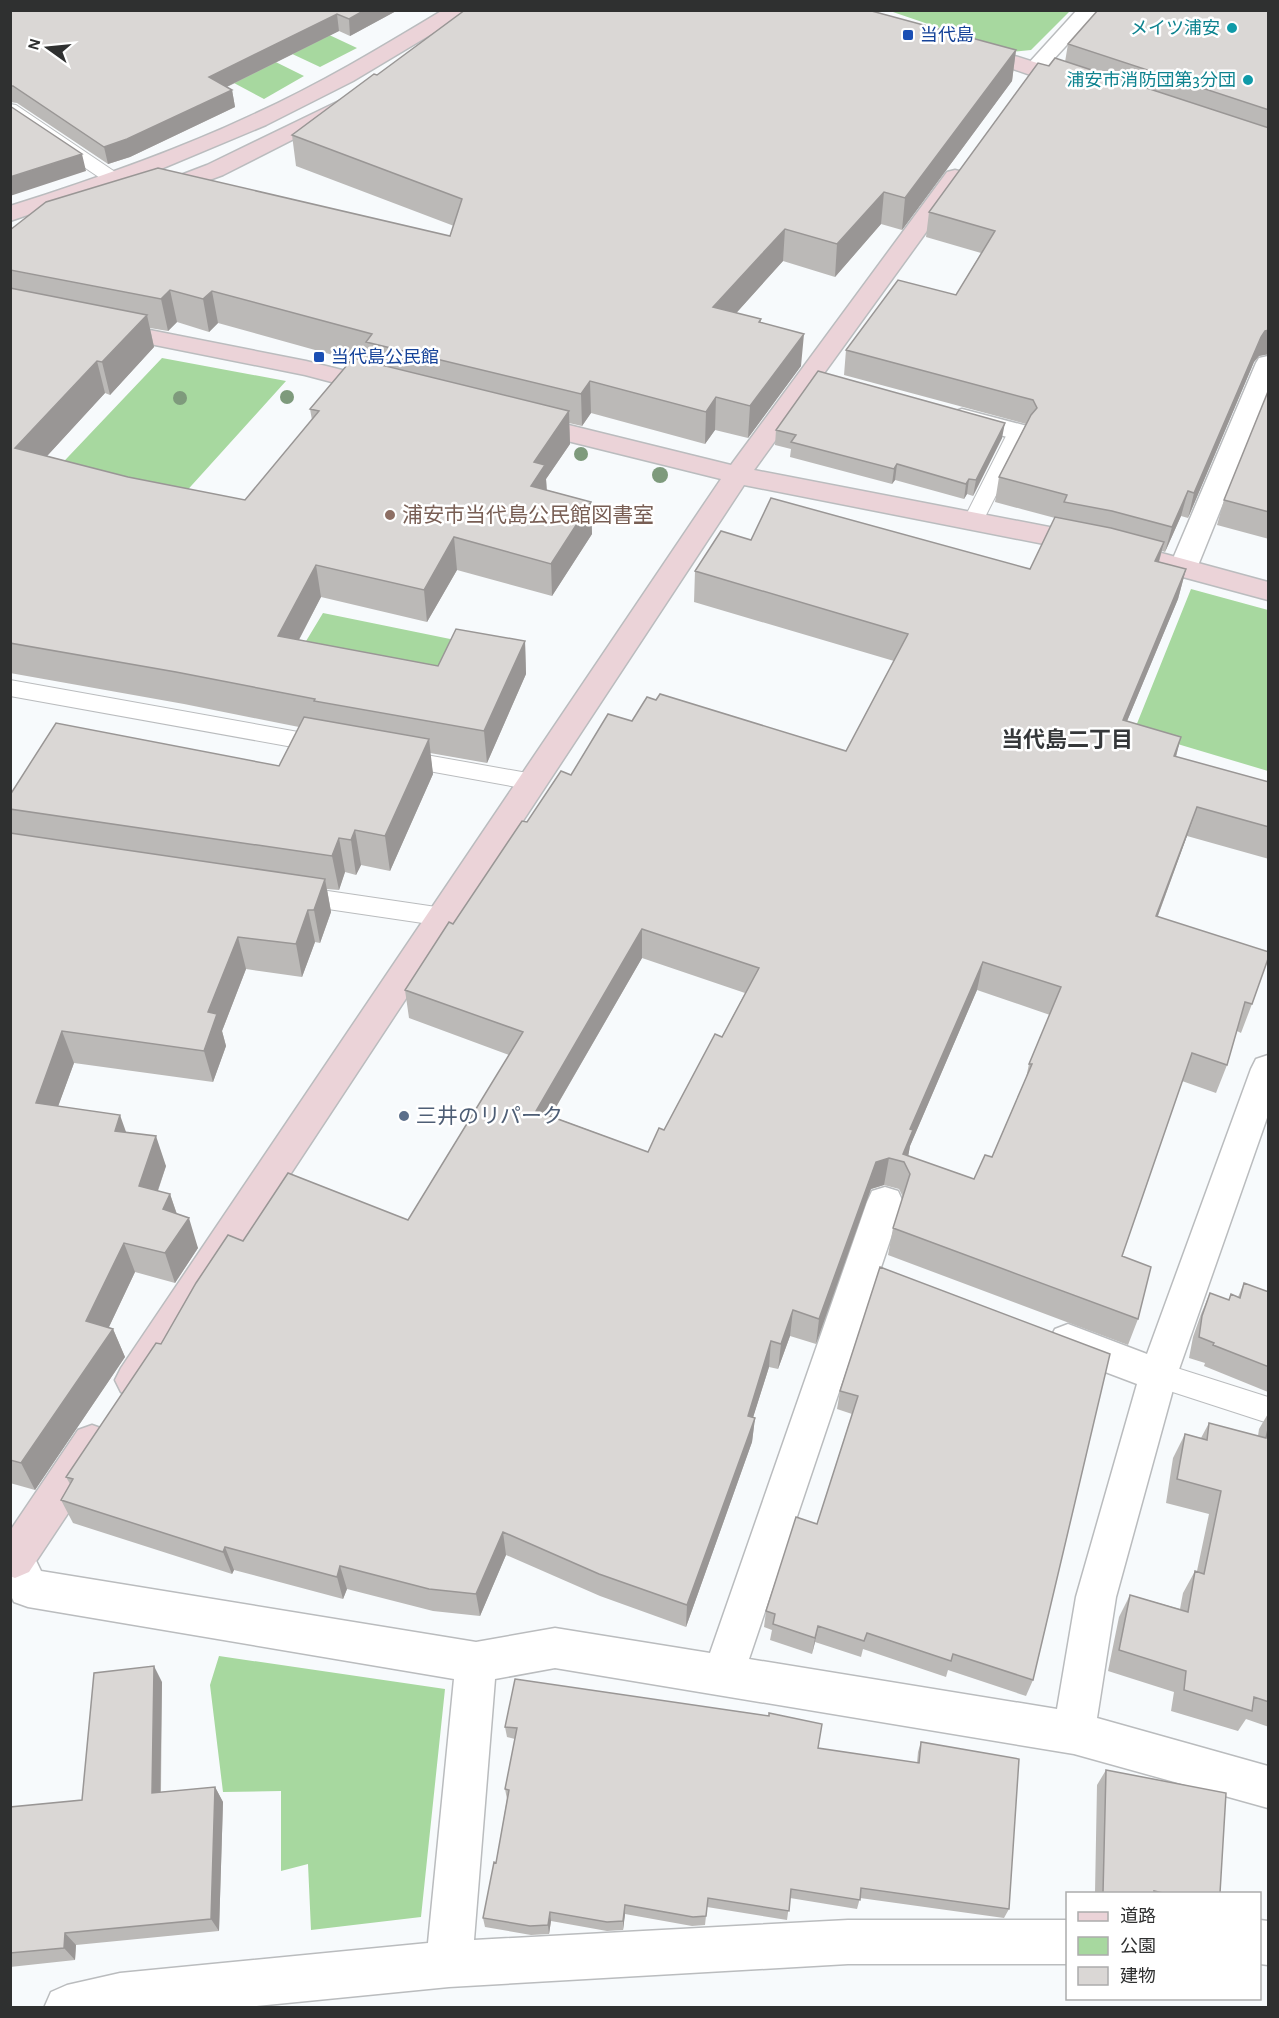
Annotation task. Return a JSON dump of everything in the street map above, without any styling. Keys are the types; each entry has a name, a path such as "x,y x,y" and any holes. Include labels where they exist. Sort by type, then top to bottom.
{"street":[{"path":"10,214 115,180 272,114 320,90 459,10"},
{"path":"1027,79 1089,10"},
{"path":"403,67 480,17"},
{"path":"948,40 1027,79 1090,87"},
{"path":"135,200 224,166 311,123 356,97"},
{"path":"971,155 821,378 737,475 13,1558 28,1588 476,1662 555,1648 1074,1733 1269,1787"},
{"path":"90,325 306,368 399,391"},
{"path":"1183,568 1269,363"},
{"path":"937,410 1018,432"},
{"path":"504,417 737,475 1106,547 1269,591"},
{"path":"1074,1733 1096,1597 1158,1375 1269,1069"},
{"path":"723,1675 880,1270 885,1202"},
{"path":"1038,1330 1158,1375"},
{"path":"449,1964 476,1662"},
{"path":"67,2007 120,1996 449,1964 849,1942 1066,1942"}],"lane":[{"path":"10,109 115,180"},
{"path":"973,521 1018,432"},
{"path":"10,688 347,748"},
{"path":"382,755 533,782"},
{"path":"267,891 442,917"},
{"path":"1158,1375 1269,1410"}],"green space":[{"path":"890,11 1070,11 1031,50 1010,52"},
{"path":"325,33 357,48 320,67 288,52"},
{"path":"231,40 304,76 264,99 234,83"},
{"path":"162,358 286,381 173,506 50,476"},
{"path":"1191,589 1268,610 1268,771 1134,731"},
{"path":"323,613 460,641 438,687 294,661"},
{"path":"219,1656 445,1689 421,1917 311,1930 308,1864 281,1871 281,1791 223,1792 210,1685"}],"building":[{"path":"10,10 365,10 349,19 337,14 209,77 232,90 127,139 104,147 10,86"},
{"path":"465,10 868,10 1016,50 905,198 884,192 837,244 785,229 713,307 761,319 759,322 804,334 750,406 716,397 706,412 590,381 581,394 366,342 372,334 212,291 203,299 170,290 161,299 10,270 10,230 46,202 158,168 450,236 462,199 292,135"},
{"path":"1098,10 1269,10 1269,110 1068,44"},
{"path":"1055,58 1269,128 1269,330 1265,331 1261,337 1194,493 1188,491 1172,527 1112,511 1064,502 1067,495 999,477 1031,415 1037,408 1033,400 846,350 898,280 956,295 995,231 929,212 1038,63 1049,66"},
{"path":"10,106 82,154 10,177"},
{"path":"10,288 147,315 102,362 97,361 15,448 128,477 245,500 319,411 310,409 353,358 569,411 534,462 545,465 531,486 591,502 551,564 454,537 424,590 316,565 278,636 438,666 456,629 525,641 484,731 10,643"},
{"path":"818,371 1005,423 976,480 969,479 966,484 897,464 894,469 791,442 796,435 776,430"},
{"path":"1269,389 1269,512 1224,500"},
{"path":"771,498 1030,569 1055,517 1164,542 1155,561 1186,569 1123,720 1181,737 1174,756 1269,782 1269,827 1197,807 1156,916 1269,952 1269,956 1252,1004 1245,1002 1227,1065 1192,1053 1122,1256 1151,1267 1138,1319 893,1228 910,1174 904,1162 889,1158 876,1162 819,1319 793,1310 781,1344 771,1341 748,1416 755,1418 687,1605 599,1574 503,1532 476,1594 429,1589 340,1566 337,1577 225,1547 223,1552 61,1500 73,1479 66,1477 156,1343 161,1344 196,1283 228,1235 243,1241 288,1173 408,1220 523,1032 405,990 449,922 453,924 522,821 527,822 561,771 571,775 608,714 632,721 647,697 656,700 660,694 846,751 908,634 695,571 721,531 751,540","holes":["642,929 759,968 722,1037 715,1034 664,1130 659,1128 648,1152 536,1111","983,962 1061,987 1029,1064 1032,1064 992,1157 985,1155 974,1179 903,1154 913,1130 910,1129"]},
{"path":"304,717 429,739 385,836 355,830 351,840 339,838 332,856 10,809 10,795 56,723 279,766"},
{"path":"10,833 325,879 314,910 308,910 296,944 238,937 208,1012 217,1014 204,1051 62,1031 36,1103 120,1115 115,1131 156,1136 139,1186 170,1194 163,1209 189,1218 165,1253 124,1243 86,1321 113,1329 21,1463 10,1460"},
{"path":"880,1267 1110,1354 1033,1680 953,1654 951,1661 867,1633 864,1641 818,1626 815,1638 773,1624 775,1614 766,1611 796,1517 817,1524 858,1396 840,1391"},
{"path":"1244,1283 1269,1292 1269,1367 1213,1345 1214,1343 1199,1337 1202,1316 1210,1293 1229,1300 1231,1294 1240,1298"},
{"path":"1209,1423 1266,1438 1269,1425 1269,1702 1254,1697 1252,1711 1184,1690 1186,1671 1119,1650 1130,1595 1188,1612 1195,1571 1204,1574 1221,1491 1177,1479 1185,1434 1207,1440"},
{"path":"154,1666 152,1793 215,1787 211,1919 65,1933 64,1948 10,1953 10,1807 82,1800 94,1673"},
{"path":"515,1679 769,1716 769,1713 822,1724 818,1748 919,1763 921,1742 1019,1759 1009,1909 861,1888 860,1900 791,1889 789,1911 708,1898 706,1916 693,1917 625,1905 623,1921 607,1922 550,1912 548,1925 530,1926 483,1918 509,1790 505,1789 517,1728 505,1727"},
{"path":"1106,1770 1226,1793 1220,1892 1103,1892"}],"place":[{"name":"メイツ浦安","path":"1232,28"},
{"name":"当代島","path":"908,35"},
{"name":"浦安市消防団第3分団","path":"1248,80"},
{"name":"当代島公民館","path":"319,357"},
{"name":"浦安市当代島公民館図書室","path":"390,515"},
{"name":"三井のリパーク","path":"404,1116"}],"district":[{"name":"当代島二丁目","path":"1067,739"}]}
